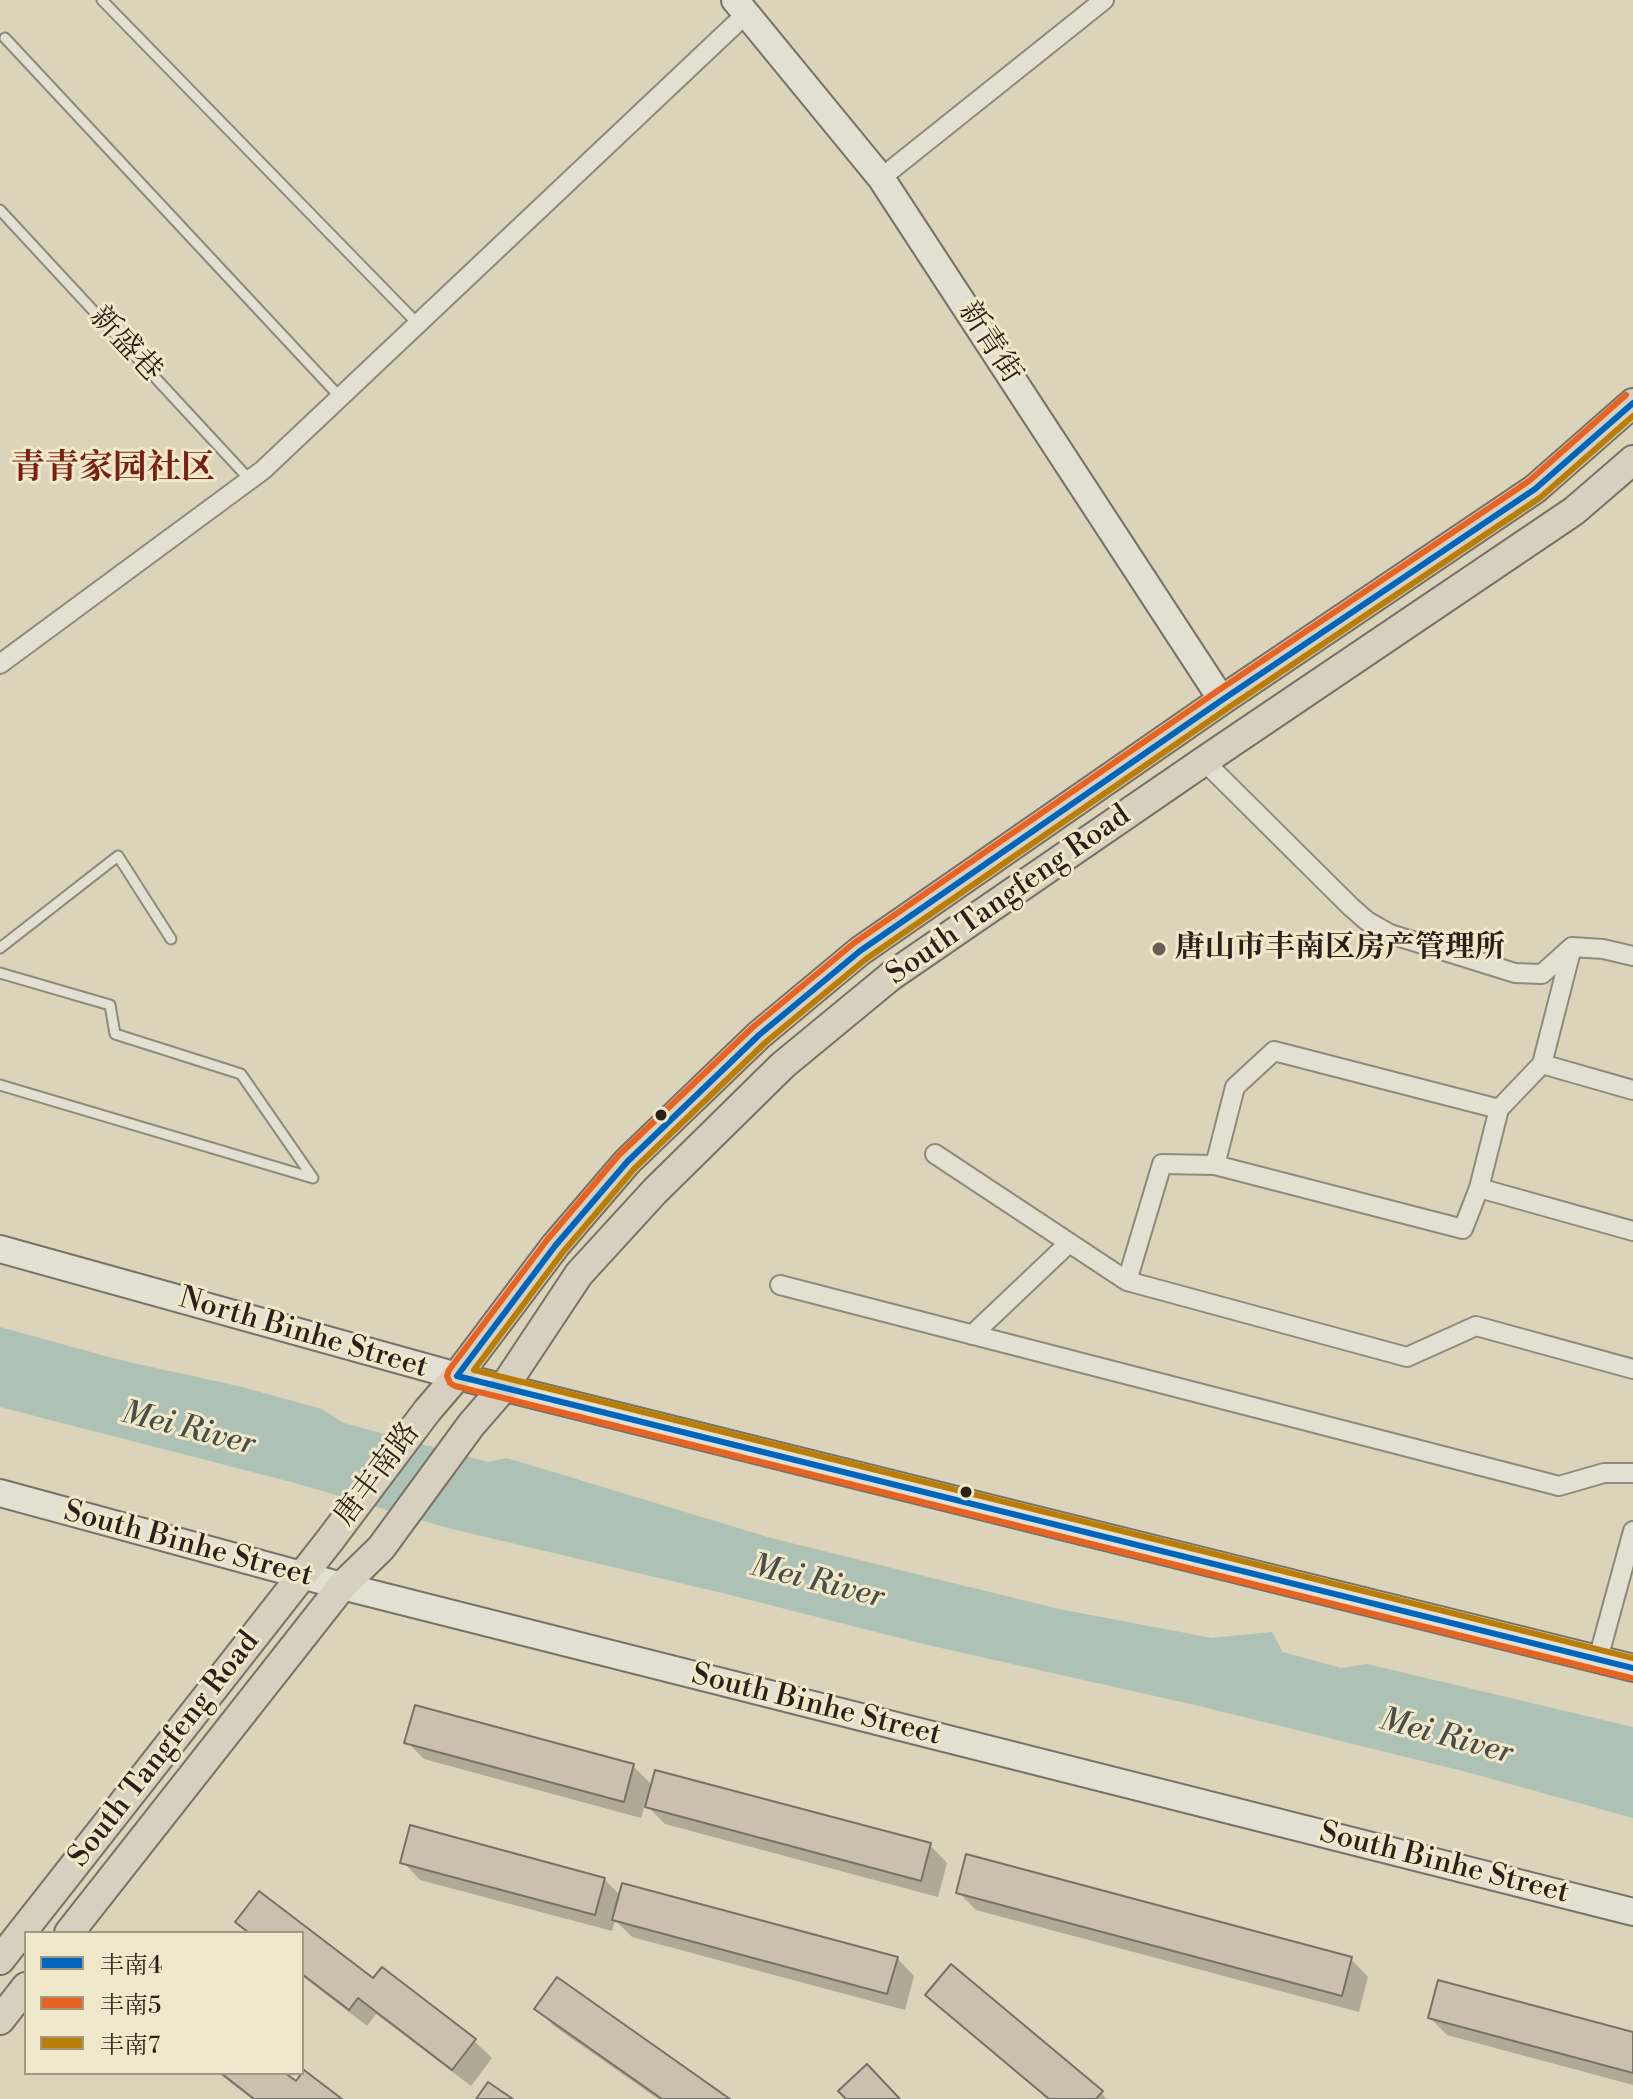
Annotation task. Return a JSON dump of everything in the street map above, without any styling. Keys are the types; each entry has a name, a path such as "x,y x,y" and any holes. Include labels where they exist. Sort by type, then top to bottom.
{"main road":[{"name":"South Tangfeng Road","path":"427,1411 555,1246 627,1162 759,1035 860,951 1222,700 1535,489 1633,403"},
{"name":"South Tangfeng Road","path":"471,1425 504,1387 579,1274 655,1191 783,1065 891,976 1574,511 1633,460"},
{"name":"唐丰南路","path":"330,1540 427,1411"},
{"name":"唐丰南路","path":"381,1548 471,1425"},
{"name":"South Tangfeng Road","path":"0,1960 330,1540"},
{"name":"South Tangfeng Road","path":"71,1931 342,1586 381,1548"},
{"path":"0,2020 24,1990"}],"street":[{"path":"881,178 1104,0"},
{"path":"0,664 263,470 418,324 741,6"},
{"name":"新青街","path":"741,6 881,178 1222,700"},
{"path":"1204,761 1351,907 1367,921 1390,934 1515,973 1542,974 1572,947 1603,949 1633,956"},
{"path":"1127,1281 1162,1164 1215,1165 1463,1229 1479,1188 1499,1109 1542,1064 1572,947"},
{"path":"1215,1165 1235,1087 1274,1051 1499,1109"},
{"path":"1542,1064 1633,1090"},
{"path":"935,1154 1127,1281 1407,1357 1476,1326 1633,1369"},
{"path":"1479,1188 1633,1231"},
{"path":"972,1335 1069,1243"},
{"name":"North Binhe Street","path":"0,1249 457,1376 1633,1668"},
{"path":"780,1285 1559,1486 1604,1473 1633,1473"},
{"name":"South Binhe Street","path":"0,1493 342,1586 1633,1912"},
{"path":"1598,1659 1633,1531"}],"lane":[{"path":"102,0 418,324"},
{"path":"5,38 340,397"},
{"name":"新盛巷","path":"0,210 250,480"},
{"path":"0,948 118,856 171,939"},
{"path":"0,973 110,1005 115,1034 241,1074 313,1178 0,1085"}],"water":[{"name":"Mei River","path":"0,1327 322,1409 344,1423 488,1462 507,1458 771,1538 1059,1609 1212,1638 1272,1632 1283,1652 1341,1668 1367,1664 1633,1727 1633,1818 1463,1771 1195,1705 932,1646 448,1528 295,1483 0,1407"}],"building":[{"path":"415,1705 634,1764 624,1802 404,1743"},
{"path":"655,1770 931,1843 921,1881 645,1807"},
{"path":"410,1825 605,1878 595,1915 400,1863"},
{"path":"966,1854 1352,1957 1342,1996 956,1893"},
{"path":"622,1883 898,1957 887,1994 612,1920"},
{"path":"259,1891 373,1978 382,1967 476,2039 452,2070 358,1998 349,2010 304,1976 304,1931 246,1931 235,1922"},
{"path":"951,1964 1103,2091 1096,2099 1049,2099 925,1995"},
{"path":"557,1977 730,2099 662,2099 534,2009"},
{"path":"1438,1980 1633,2032 1633,2073 1428,2018"},
{"path":"867,2064 900,2099 846,2099 838,2091"},
{"path":"304,2070 342,2099 254,2099 224,2075 288,2075 296,2081 304,2075"},
{"path":"488,2082 513,2099 476,2099"}],"transit line":[{"name":"丰南5","path":"1626,395 1529,481 1216,692 854,943 753,1027 619,1155 547,1240 447,1376 455,1386 1631,1678"},
{"name":"丰南4","path":"1633,403 1535,489 1222,700 860,951 759,1035 627,1162 555,1246 457,1376 1633,1668"},
{"name":"丰南7","path":"1633,416 1541,497 1228,708 866,959 766,1042 634,1169 563,1252 474,1370 1633,1658"}],"place":[{"name":"唐山市丰南区房产管理所","path":"1159,949"}],"district":[{"name":"青青家园社区","path":"113,470"}]}
